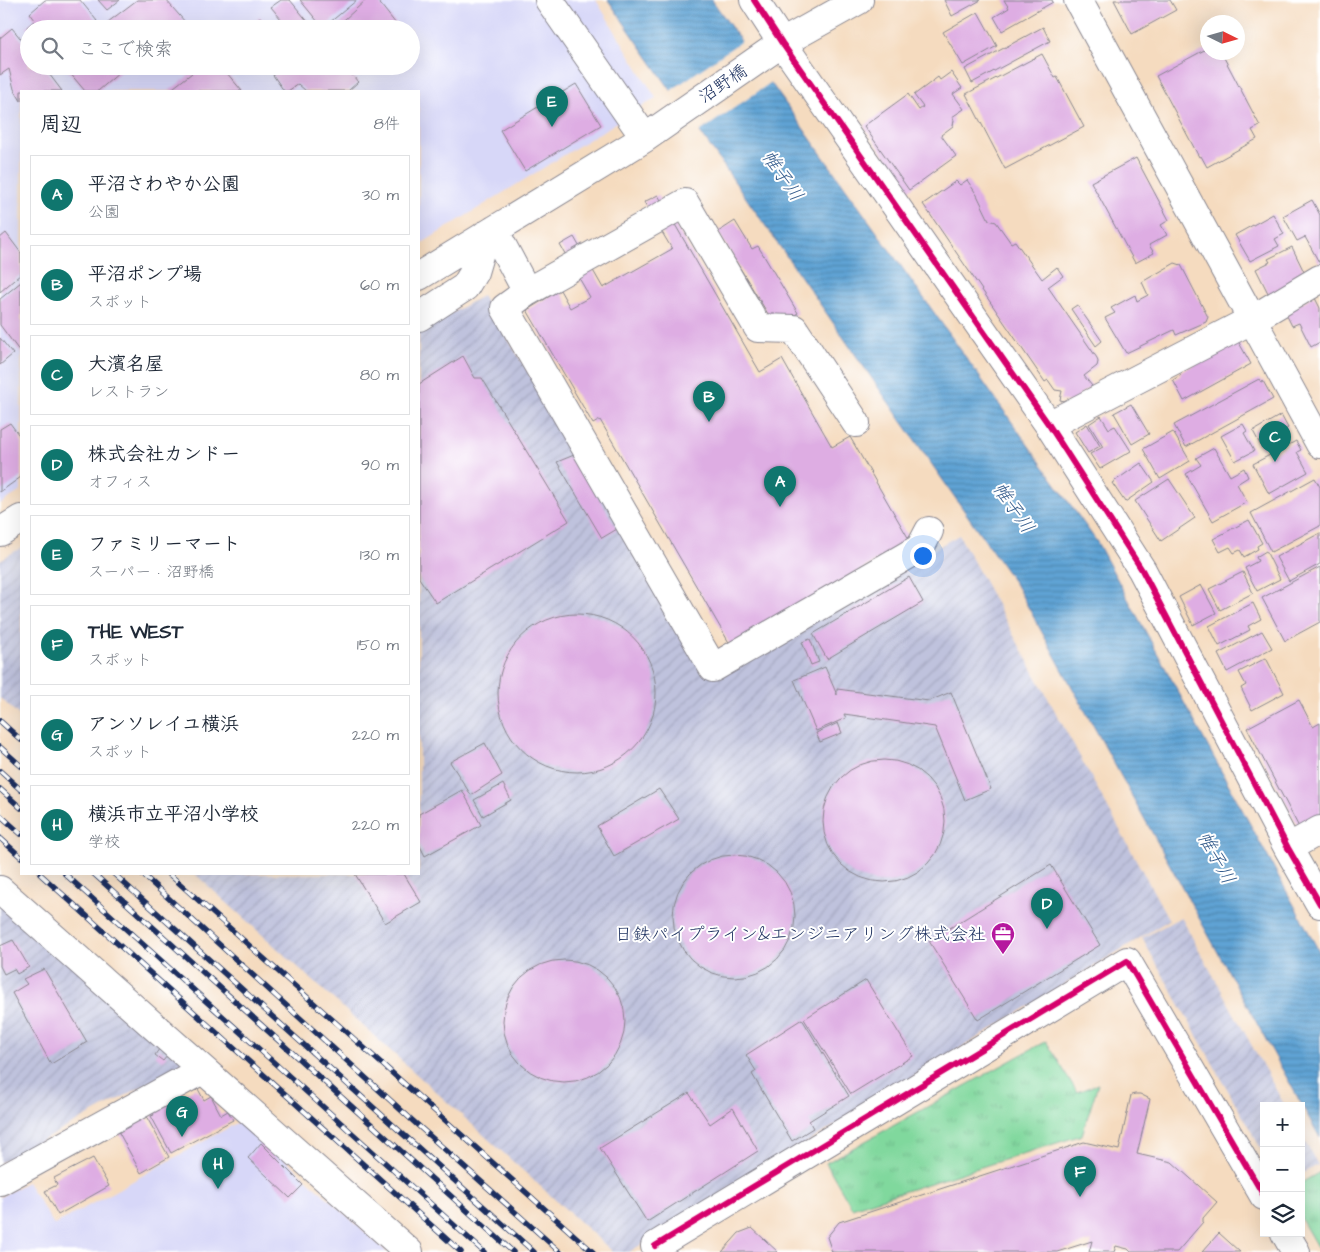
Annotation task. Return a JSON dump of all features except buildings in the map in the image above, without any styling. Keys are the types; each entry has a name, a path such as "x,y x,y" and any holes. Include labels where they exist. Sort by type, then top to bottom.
{"street":[{"path":"549,0 645,138"},
{"path":"754,0 777,47 1049,425 1142,570 1288,848 1320,904"},
{"name":"沼野橋","path":"420,275 645,138 777,47 859,0"},
{"path":"1078,0 1320,444"},
{"path":"856,423 794,329 758,328 685,203 527,292 505,308 713,668 920,548 930,531"},
{"path":"490,232 527,292"},
{"path":"420,316 465,287 474,272 490,232"},
{"path":"1049,425 1253,318 1320,279"},
{"path":"0,532 20,520"},
{"path":"0,542 20,531"},
{"path":"1288,848 1320,830"},
{"path":"0,890 409,1252"},
{"path":"655,1246 1127,960 1262,1192"},
{"path":"0,1181 202,1070"},
{"path":"1287,1237 1296,1252"}],"shaded area":[{"path":"0,0 596,0 656,98 420,244 420,90 20,90 20,492 0,504"},
{"path":"482,296 713,676 959,535 1169,920 629,1252 613,1252 196,875 420,875 420,330"},
{"path":"20,549 20,716 0,698 0,560"},
{"path":"0,899 186,1063 0,1163"},
{"path":"1181,917 1283,1102 1260,1102 1260,1147 1142,938"},
{"path":"242,1120 387,1252 0,1252 0,1197 27,1182 54,1225"},
{"path":"1305,1142 1318,1165 1305,1172"}],"green space":[{"path":"1046,1041 1077,1092 1098,1084 1082,1135 852,1208 826,1163"},
{"path":"1320,1172 1320,1252 1305,1226 1305,1181"}],"water":[{"name":"帷子川","path":"608,0 712,0 1097,542 1320,953 1320,1138 1305,1111 1305,1102 1300,1102 1016,585"}],"pier":[{"path":"743,40 773,81 698,133 669,92"}],"railway":[{"path":"0,721 20,739"},
{"path":"0,747 20,765"},
{"path":"0,771 20,789"},
{"path":"0,789 20,807"},
{"path":"0,815 20,833"},
{"path":"0,838 20,856"},
{"path":"41,875 461,1252"},
{"path":"66,875 484,1252"},
{"path":"95,875 513,1252"},
{"path":"115,875 534,1252"},
{"path":"143,875 560,1252"},
{"path":"170,875 593,1252"}],"cycle path":[{"path":"754,0 782,43 1049,425 1142,570 1288,848 1320,904"},
{"path":"655,1246 1127,961 1262,1192"}],"place":[{"name":"ファミリーマート","path":"552,127"},
{"name":"平沼ポンプ場","path":"709,422"},
{"name":"大濱名屋","path":"1275,462"},
{"name":"平沼さわやか公園","path":"780,507"},
{"name":"株式会社カンドー","path":"1047,929"},
{"name":"日鉄パイプライン&エンジニアリング株式会社","path":"1003,955"},
{"name":"アンソレイユ横浜","path":"182,1137"},
{"name":"横浜市立平沼小学校","path":"218,1189"},
{"name":"THE WEST","path":"1080,1197"}]}
